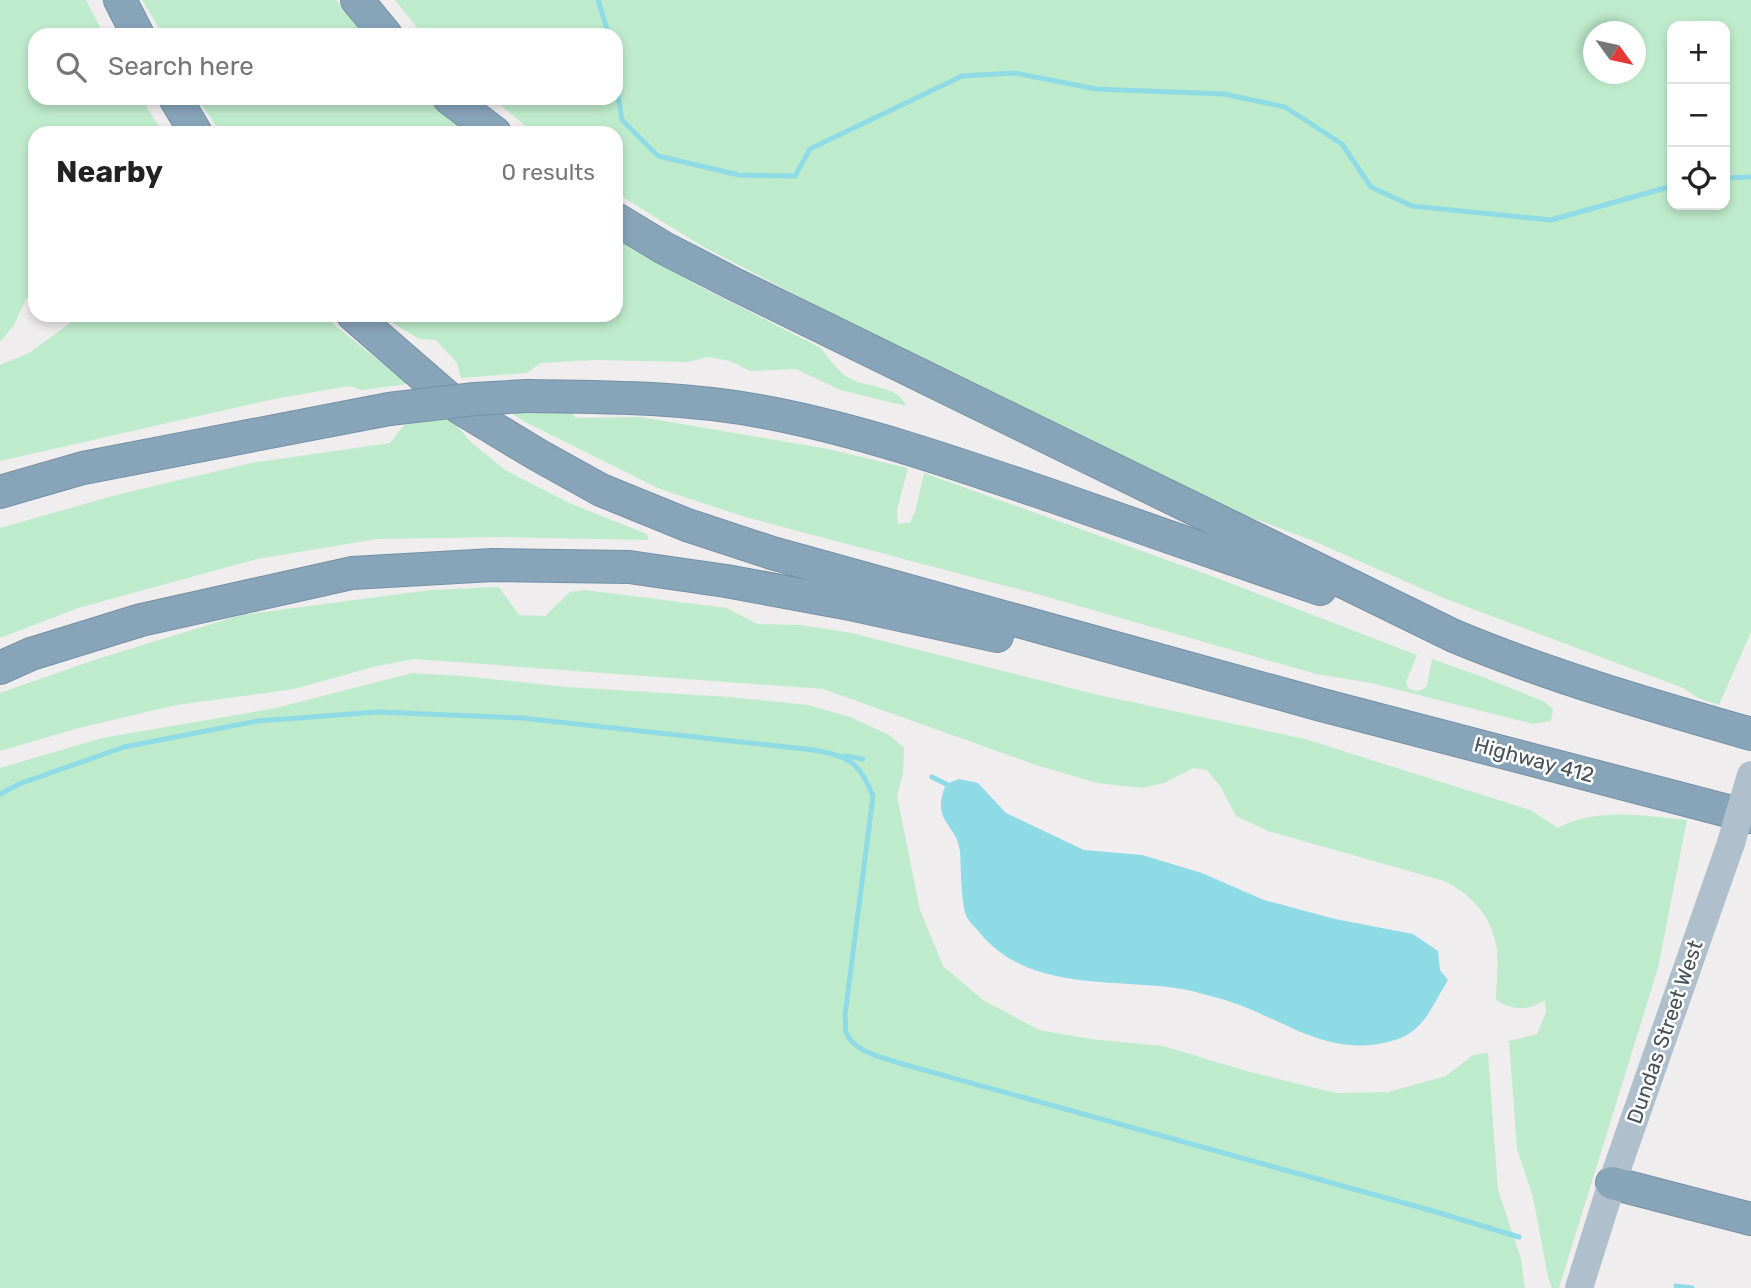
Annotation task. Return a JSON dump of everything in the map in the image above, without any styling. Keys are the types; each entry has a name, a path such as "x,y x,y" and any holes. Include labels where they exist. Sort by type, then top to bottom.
{"highway":[{"path":"120,0 134,28"},
{"path":"357,0 380,28"},
{"path":"179,105 192,126"},
{"path":"458,105 486,126"},
{"path":"623,223 733,284 1454,636"},
{"path":"361,322 460,408 538,456 601,490 675,520 772,553 1318,704"},
{"path":"0,492 83,468 389,410 475,399 527,396 641,397 694,401 770,413 855,433 978,471 1610,693 1751,734"},
{"path":"0,668 31,654 141,620 352,573 493,565 629,566 845,603 1318,704"},
{"name":"Highway 412","path":"1318,704 1751,817"},
{"path":"1612,1183 1751,1219"}],"main road":[{"name":"Dundas Street West","path":"1579,1288 1612,1183 1731,843 1751,775"}],"green space":[{"path":"0,0 86,0 100,28 28,28 28,105 145,105 159,126 28,126 28,297 14,325 0,342"},
{"path":"142,0 336,0 358,28 159,28"},
{"path":"395,0 1751,0 1751,632 1719,705 1698,698 1683,688 1446,599 1311,540 1210,502 1025,414 702,246 623,197 623,126 526,126 500,105 623,105 623,28 417,28"},
{"path":"202,105 435,105 458,126 216,126"},
{"path":"623,242 701,287 821,348 843,374 860,383 896,394 906,406 840,390 796,369 750,371 730,361 708,357 688,362 595,360 541,363 526,373 461,378 457,363 436,340 419,339 391,322 623,322"},
{"path":"71,322 331,322 408,384 362,390 349,386 274,399 0,461 0,365 29,353"},
{"path":"567,408 576,418 641,417 828,449 908,468 897,510 898,524 910,522 924,473 1206,574 1417,655 1406,682 1408,688 1416,691 1427,686 1432,659 1545,702 1553,709 1551,721 1533,724 1371,683 1316,674 1044,596 745,517 660,489 525,422 507,410"},
{"path":"449,417 472,443 505,470 569,503 647,534 649,540 500,537 377,539 257,559 78,608 0,638 0,528 116,495 251,463 390,443 404,425"},
{"path":"499,587 519,615 545,616 570,592 585,590 727,608 757,624 801,625 852,633 1094,694 1305,739 1530,810 1558,828 1573,821 1605,815 1687,820 1658,968 1559,1288 1552,1288 1548,1277 1533,1197 1517,1149 1509,1041 1537,1034 1546,1012 1545,1000 1521,1008 1496,1000 1497,954 1492,930 1476,904 1462,891 1444,881 1268,831 1236,816 1220,786 1207,770 1193,768 1164,783 1142,788 1097,783 1039,766 823,689 414,659 373,667 294,689 176,705 79,728 0,751 0,693 97,659 241,615 430,590"},
{"path":"412,673 808,705 850,717 889,735 904,748 903,774 897,796 920,910 943,966 983,1000 1039,1030 1091,1039 1163,1046 1250,1072 1336,1093 1388,1092 1446,1076 1473,1055 1488,1053 1498,1190 1521,1259 1525,1288 0,1288 0,768 102,738 276,708"}],"water":[{"path":"959,779 978,783 1006,813 1084,850 1142,855 1202,873 1264,900 1335,919 1413,934 1438,951 1440,970 1448,980 1428,1014 1407,1035 1373,1045 1349,1045 1305,1034 1241,1006 1191,991 1073,979 1022,965 999,952 966,915 958,842 941,807 946,784"}],"waterway":[{"path":"598,0 607,28"},
{"path":"620,105 622,120 658,156 739,175 795,176 810,149 962,76 1015,73 1096,89 1224,94 1285,107 1342,144 1371,187 1412,206 1551,220 1667,187"},
{"path":"1730,178 1751,177"},
{"path":"0,794 19,784 124,747 257,721 378,712 522,718 814,750 836,755 857,768 873,796 845,1015 846,1032 861,1049 899,1063 1519,1237"},
{"path":"845,756 863,759"},
{"path":"932,777 946,784"},
{"path":"1676,1286 1692,1288"}]}
